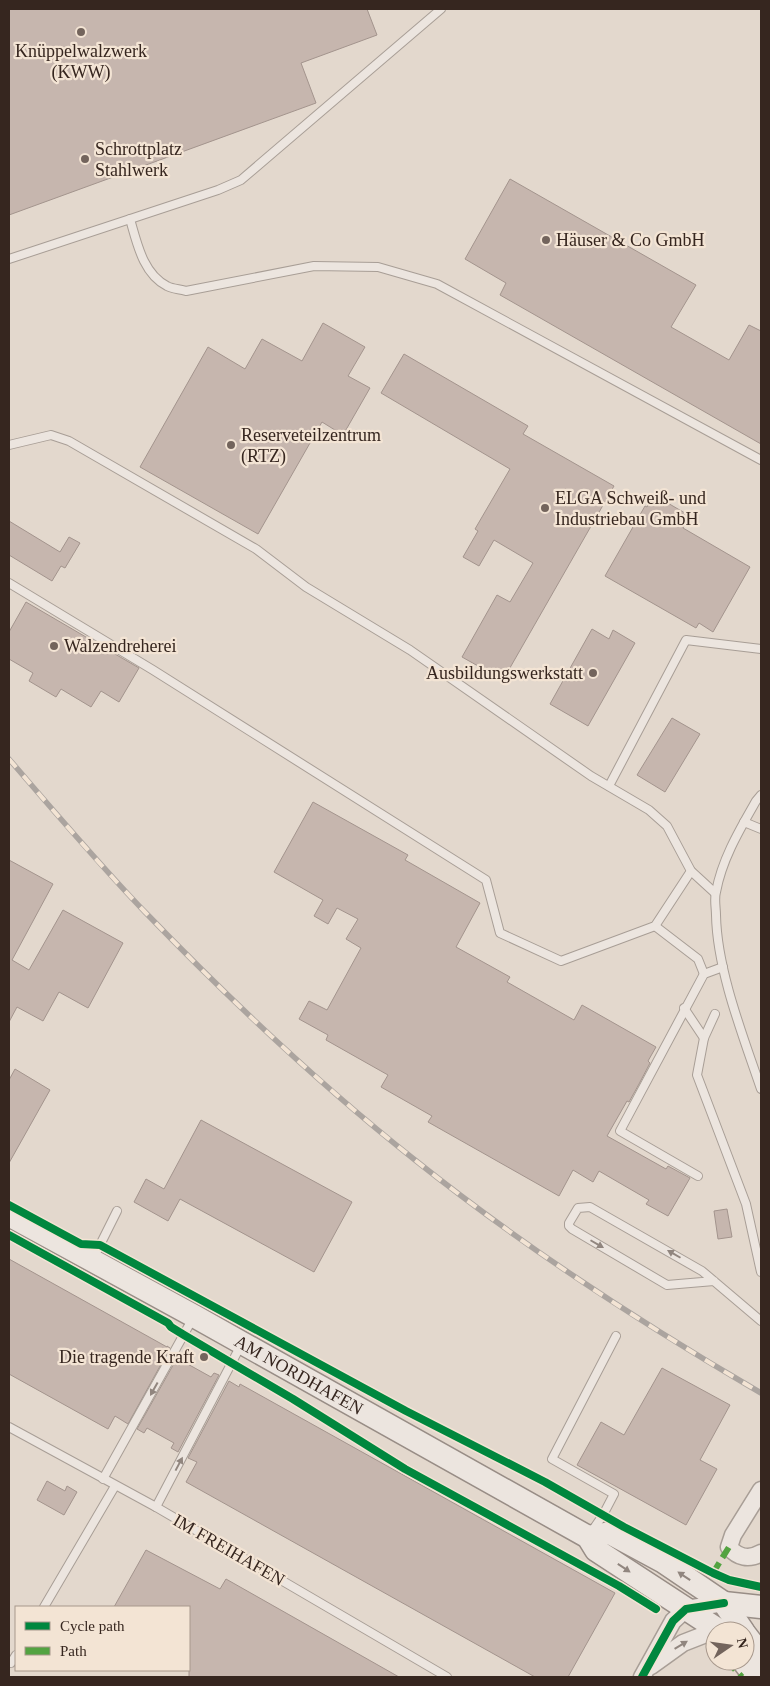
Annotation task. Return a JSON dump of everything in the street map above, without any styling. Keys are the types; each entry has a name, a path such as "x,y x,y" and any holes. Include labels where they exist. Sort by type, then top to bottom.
{"main road":[{"name":"AM NORDHAFEN","path":"9,1215 194,1316 588,1537 596,1550 686,1609 708,1621"},
{"path":"588,1537 610,1533 662,1561 724,1603 736,1621"},
{"path":"724,1603 761,1607"}],"street":[{"path":"761,1490 733,1535 729,1547 733,1553 743,1558 761,1552"},
{"path":"644,1673 674,1622 686,1609 724,1603"},
{"path":"644,1673 684,1644 705,1637"}],"lane":[{"path":"9,258 218,190 242,180 441,9"},
{"path":"130,219 140,252 152,275 167,286 186,291 314,266 378,267 437,284 761,460"},
{"path":"9,444 52,435 69,441 256,549 306,586 410,650 515,724 609,786 650,810 667,826 690,870 715,893"},
{"path":"9,583 153,670 486,880 500,933 560,961 655,926 690,870"},
{"path":"609,786 686,640 761,649"},
{"path":"761,795 731,845 715,893 716,931 724,967 734,1009 761,1089"},
{"path":"744,822 761,829"},
{"path":"655,926 698,959 704,974"},
{"path":"698,1176 620,1131 684,1008 704,974 724,967"},
{"path":"684,1008 704,1038"},
{"path":"715,1014 704,1038 697,1075 746,1204 761,1272"},
{"path":"714,1281 667,1285 572,1230 569,1223 578,1208 590,1207 702,1271 714,1281 761,1321"},
{"path":"92,1261 117,1211"},
{"path":"103,1479 194,1316"},
{"path":"588,1537 614,1494 552,1459 616,1336"},
{"path":"156,1507 242,1343"},
{"name":"IM FREIHAFEN","path":"9,1426 156,1507 447,1677"},
{"path":"45,1606 116,1486"},
{"path":"11,1663 15,1656"}],"building":[{"name":"Schrottplatz Stahlwerk","path":"9,9 367,9 377,35 301,63 316,103 9,215"},
{"path":"510,179 696,285 671,327 729,360 749,325 761,331 761,444 500,295 506,283 465,259"},
{"name":"Reserveteilzentrum (RTZ)","path":"323,323 365,347 348,376 370,388 343,435 322,422 258,534 140,467 208,347 245,369 262,339 302,361"},
{"path":"404,354 528,426 523,434 614,486 503,680 462,657 497,595 510,602 533,563 494,540 479,566 463,557 478,531 475,529 510,469 381,393"},
{"path":"654,495 690,516 683,528 750,567 713,632 699,623 696,628 605,576 645,506 647,507"},
{"path":"9,521 60,552 69,537 80,543 65,568 61,566 52,581 9,555"},
{"name":"Walzendreherei","path":"26,602 139,668 119,702 101,691 91,707 61,689 56,697 29,681 33,673 9,659 9,632"},
{"name":"Ausbildungswerkstatt","path":"592,629 609,639 613,630 635,643 588,726 550,704"},
{"path":"672,718 700,734 665,792 637,775"},
{"path":"313,802 408,855 405,860 480,903 456,947 510,977 507,982 574,1020 582,1005 656,1047 639,1084 607,1136 666,1169 668,1166 690,1178 668,1216 646,1204 649,1200 599,1171 593,1182 573,1170 559,1196 428,1122 432,1116 381,1087 388,1075 326,1040 328,1035 299,1019 309,1001 327,1010 361,948 346,939 358,919 337,908 328,924 314,916 323,900 274,872"},
{"path":"9,860 53,884 12,960 29,970 63,910 123,943 88,1008 59,992 43,1021 17,1007 9,1022"},
{"path":"15,1069 50,1090 9,1163 9,1080"},
{"path":"201,1120 352,1202 314,1272 180,1199 168,1221 134,1202 146,1179 164,1189"},
{"path":"727,1209 732,1237 718,1239 714,1211"},
{"path":"9,1259 170,1348 128,1424 115,1416 108,1429 9,1374"},
{"path":"180,1353 187,1357 184,1362 211,1377 214,1373 219,1375 178,1452 171,1448 174,1443 147,1428 144,1433 137,1429"},
{"path":"662,1368 730,1405 700,1460 717,1469 686,1525 577,1465 601,1422 624,1435"},
{"path":"229,1381 239,1387 240,1384 615,1593 568,1677 535,1677 186,1482 197,1462 188,1458"},
{"path":"47,1481 65,1491 67,1486 77,1492 64,1515 37,1500"},
{"path":"146,1550 220,1589 226,1579 399,1677 189,1677 190,1606 115,1606"}],"railway":[{"path":"9,759 109,874 176,944 275,1040 379,1131 456,1192 584,1283 761,1393"}],"marked path":[{"path":"713,1573 729,1547"},
{"path":"736,1671 742,1677"}],"cycle path":[{"path":"9,1205 81,1244 100,1245 406,1411 545,1482 624,1527 713,1573 729,1580 761,1587"},
{"path":"9,1235 168,1323 171,1327 293,1399 405,1469 619,1586 656,1609"},
{"path":"642,1677 673,1621 686,1609 724,1603"}],"place":[{"name":"Knüppelwalzwerk (KWW)","path":"81,32"},
{"name":"Schrottplatz Stahlwerk","path":"85,159"},
{"name":"Häuser & Co GmbH","path":"546,240"},
{"name":"Reserveteilzentrum (RTZ)","path":"231,445"},
{"name":"ELGA Schweiß- und Industriebau GmbH","path":"545,508"},
{"name":"Walzendreherei","path":"54,646"},
{"name":"Ausbildungswerkstatt","path":"593,673"},
{"name":"Die tragende Kraft","path":"204,1357"}]}
